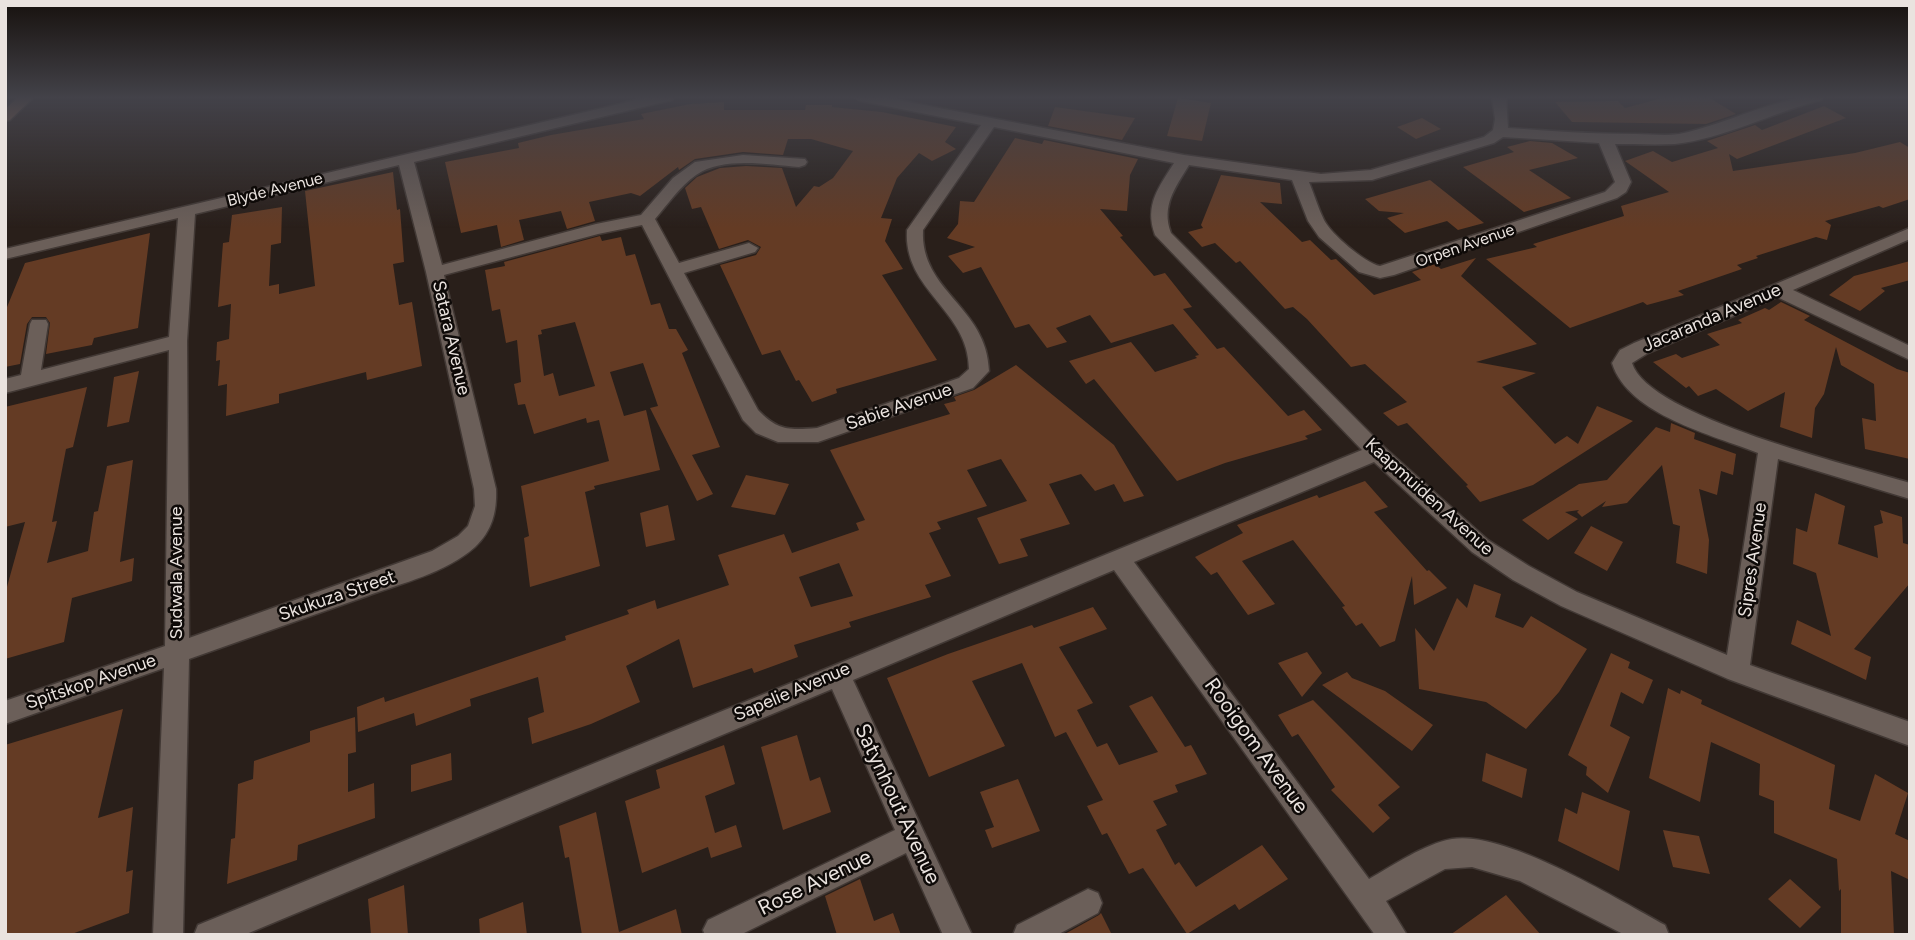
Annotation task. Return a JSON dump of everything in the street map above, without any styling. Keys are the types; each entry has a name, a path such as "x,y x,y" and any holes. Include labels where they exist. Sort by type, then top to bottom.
{"street":[{"name":"Blyde Avenue","path":"5,254 482,141"},
{"name":"Sabie Avenue","path":"647,219 750,415 763,428 778,435 818,435 966,383 979,371 979,348 973,335 923,270 914,255 912,242 915,230 977,141"},
{"path":"1086,141 1184,160 1299,176 1346,179 1372,175 1473,147 1484,141"},
{"name":"Orpen Avenue","path":"1299,176 1316,221 1325,233 1365,268 1380,272 1394,270 1611,195 1620,189 1623,182 1606,141"},
{"name":"Satara Avenue","path":"405,159 435,272 485,489 487,502 484,520"},
{"name":"Kaapmuiden Avenue","path":"1184,160 1158,203 1157,223 1163,235 1377,452 1480,546 1521,573 1569,599 1737,671 1910,734"},
{"path":"435,272 596,229 647,219 682,179 702,164 740,161 799,162"},
{"name":"Sudwala Avenue","path":"168,935 177,652 178,341 187,211"},
{"name":"Jacaranda Avenue","path":"1910,233 1641,348 1627,355 1622,363 1625,373 1634,385 1659,404 1701,424 1769,449 1910,491"},
{"path":"674,270 749,248"},
{"path":"1778,290 1910,354"},
{"path":"30,379 39,324"},
{"path":"5,386 178,341"},
{"name":"Sipres Avenue","path":"1737,671 1769,449"},
{"name":"Sapelie Avenue","path":"208,935 1377,452"},
{"name":"Skukuza Street","path":"177,652 439,559 466,542 484,520"},
{"name":"Rooigom Avenue","path":"1118,558 1393,935"},
{"name":"Spitskop Avenue","path":"5,713 177,652"},
{"name":"Satynhout Avenue","path":"837,673 958,935"},
{"name":"Rose Avenue","path":"718,930 912,836"},
{"path":"1365,897 1449,854 1470,851 1522,868 1655,935"},
{"path":"1027,935 1088,903"}],"building":[{"path":"787,141 783,155 743,152 695,159 679,170 678,167 640,196 631,193 589,202 595,221 567,229 561,211 519,220 524,240 501,247 497,225 461,233 445,162 519,148 518,143"},
{"path":"818,141 946,141 956,149 932,161 919,153 897,178 881,218 892,219 885,241 903,269 882,275 937,360 836,389 837,393 812,402 799,380 796,381 780,350 762,355 720,265 756,255 761,247 748,240 719,249 701,207 692,209 685,188 697,177 720,168 782,168 796,207 814,186 819,187 833,178 853,151"},
{"path":"1013,141 1042,144 1044,141 1048,141 1138,159 1130,175 1127,211 1100,209 1154,276 1165,273 1192,307 1183,309 1217,349 1224,347 1288,416 1304,410 1322,430 1305,436 1308,439 1225,463 1177,481 1094,379 1086,384 1069,361 1131,342 1155,372 1199,355 1173,324 1111,343 1090,315 1056,328 1067,342 1047,348 1029,324 1015,328 981,267 963,273 948,256 975,247 947,238 958,224 960,201 974,202"},
{"path":"1530,141 1552,143 1578,158 1529,170 1571,198 1524,212 1463,167 1514,152 1507,147"},
{"path":"1707,141 1785,141 1737,159 1729,154 1733,171 1855,153 1900,142 1910,148 1910,199 1825,221 1831,225 1827,240 1816,237 1756,256 1758,258 1737,265 1742,269 1678,291 1684,295 1647,305 1643,302 1570,328 1486,259 1537,247 1533,244 1624,216 1621,206 1669,192 1625,161 1653,151 1672,162 1718,148"},
{"path":"393,172 397,210 400,209 404,262 393,264 399,305 412,302 422,366 367,380 366,372 279,394 279,403 226,416 227,384 218,386 220,360 216,361 217,342 229,339 231,304 218,307 223,243 229,242 232,215 282,207 281,243 271,245 269,286 279,284 279,294 315,286 305,191"},
{"path":"1221,175 1280,183 1282,204 1260,202 1302,242 1310,240 1331,260 1336,259 1374,295 1421,280 1412,272 1435,264 1441,269 1476,258 1461,276 1537,344 1476,362 1536,373 1502,387 1555,444 1567,436 1578,444 1597,406 1633,421 1533,485 1480,502 1466,486 1468,485 1407,423 1398,426 1383,413 1407,402 1365,364 1351,367 1307,319 1293,307 1285,309 1240,261 1236,263 1215,243 1202,247 1188,232 1203,228 1201,225"},
{"path":"1430,180 1484,223 1458,230 1447,221 1405,233 1387,218 1404,213 1379,211 1365,199"},
{"path":"150,233 138,328 94,338 92,345 46,354 50,323 46,317 32,317 27,324 20,364 5,367 5,312 25,263"},
{"path":"600,236 602,241 621,237 626,256 635,254 651,305 660,303 669,329 676,329 688,350 682,353 720,447 692,455 713,494 697,501 650,408 658,406 643,363 610,372 624,416 646,410 660,470 594,486 595,489 585,492 600,566 530,587 524,538 529,536 521,486 609,461 599,420 587,423 586,418 534,434 525,404 518,405 514,384 521,382 517,340 506,343 500,309 492,311 485,270 505,266 504,262","holes":["575,322 595,386 559,396 553,373 544,376 538,335 542,334 541,330"]},
{"path":"1910,261 1910,280 1881,288 1885,291 1860,311 1829,295 1854,276"},
{"path":"1781,302 1810,316 1804,320 1897,369 1910,373 1910,459 1865,449 1862,418 1876,421 1874,384 1841,365 1836,347 1824,394 1815,408 1812,438 1780,427 1785,392 1748,411 1716,389 1698,396 1689,386 1686,388 1653,362 1676,354 1682,358 1720,345 1707,334 1742,323 1738,320 1765,308 1769,310"},
{"path":"1016,365 1114,445 1144,496 1124,502 1114,484 1095,491 1081,474 1049,484 1070,524 1020,539 1028,556 999,564 977,518 1027,501 1001,459 967,470 987,506 937,522 941,529 929,533 951,576 925,585 931,597 849,622 851,627 794,645 798,657 754,673 752,668 693,688 679,639 626,666 640,702 591,724 532,744 528,718 544,712 538,677 470,699 471,706 416,726 414,713 358,732 357,707 384,697 385,702 566,640 565,636 629,614 627,610 655,600 657,609 729,585 718,555 784,534 792,553 859,530 856,523 865,520 830,450 950,414 944,404 956,401 954,397 974,390","holes":["839,563 853,596 811,607 799,577"]},
{"path":"139,371 129,422 107,427 114,377"},
{"path":"87,387 73,447 66,449 52,522 57,521 47,563 88,551 94,512 98,511 107,466 133,460 120,562 134,558 132,581 72,598 64,642 5,659 5,594 25,522 5,527 5,407"},
{"path":"1671,423 1695,433 1694,439 1736,454 1733,475 1721,471 1717,495 1699,489 1709,540 1707,574 1676,563 1680,526 1673,524 1662,465 1627,503 1602,507 1606,501 1582,517 1577,512 1579,510 1565,512 1578,519 1548,540 1522,520 1579,484 1607,480 1656,427 1670,432"},
{"path":"746,475 789,484 775,515 731,507"},
{"path":"1365,481 1388,507 1374,512 1427,571 1447,588 1414,605 1412,576 1395,641 1380,647 1362,623 1356,626 1342,607 1345,606 1293,540 1242,561 1275,604 1248,615 1217,572 1211,575 1195,557 1243,533 1237,525 1317,495 1319,498"},
{"path":"1815,493 1845,506 1838,544 1878,558 1874,526 1883,523 1880,510 1902,517 1903,543 1910,545 1910,583 1854,649 1871,657 1866,680 1791,644 1797,620 1831,636 1816,573 1793,564 1796,528 1807,532"},
{"path":"668,505 675,540 646,547 640,513"},
{"path":"1591,526 1623,542 1607,571 1574,553"},
{"path":"1474,584 1501,594 1495,617 1523,628 1531,616 1587,649 1559,692 1526,729 1486,702 1419,689 1415,628 1434,651 1457,598 1467,608"},
{"path":"1093,607 1107,629 1059,647 1093,703 1077,710 1097,747 1107,743 1119,765 1158,752 1129,706 1152,696 1185,747 1191,745 1207,774 1175,785 1178,792 1153,801 1167,825 1156,830 1175,865 1179,862 1196,887 1262,845 1288,879 1239,910 1235,904 1187,934 1143,868 1129,874 1107,833 1102,835 1087,806 1103,800 1066,732 1055,737 1022,663 972,681 1005,746 929,777 887,678 1032,625 1034,628"},
{"path":"1307,652 1322,673 1302,697 1278,663"},
{"path":"1611,653 1630,662 1628,668 1653,680 1643,704 1621,692 1610,726 1630,737 1608,793 1586,775 1587,767 1568,755"},
{"path":"1347,672 1352,678 1385,691 1433,725 1412,751 1322,685"},
{"path":"1668,688 1680,694 1681,690 1702,700 1701,704 1835,765 1829,809 1860,821 1875,774 1908,793 1895,834 1910,841 1910,880 1891,871 1894,935 1841,935 1841,889 1839,891 1837,859 1774,833 1774,801 1759,795 1760,764 1711,742 1700,802 1649,778"},
{"path":"1313,700 1400,787 1378,805 1390,818 1373,833 1331,790 1335,787 1298,734 1292,737 1278,715"},
{"path":"123,709 98,818 133,807 126,872 133,870 129,913 69,935 5,935 5,745"},
{"path":"355,717 356,752 348,754 348,792 374,783 375,818 298,845 297,860 227,884 231,839 235,838 238,784 253,779 254,761 310,742 310,731"},
{"path":"797,735 810,781 820,777 831,812 783,830 761,747"},
{"path":"724,745 735,784 705,796 715,833 736,825 742,847 711,858 708,847 642,873 625,801 660,788 656,770"},
{"path":"451,753 452,780 411,792 411,765"},
{"path":"1486,753 1527,769 1522,798 1482,781"},
{"path":"1018,779 1040,831 992,848 985,830 994,827 980,792"},
{"path":"1582,792 1630,811 1619,871 1558,841 1565,808 1577,814"},
{"path":"596,812 619,932 676,909 682,935 582,935 569,857 565,858 559,826"},
{"path":"1663,830 1699,836 1710,874 1673,867"},
{"path":"860,879 874,921 893,913 901,935 837,935 825,896"},
{"path":"1790,879 1821,907 1800,928 1768,899"},
{"path":"404,885 408,935 371,935 368,899"},
{"path":"1506,895 1541,935 1450,935"},
{"path":"523,902 527,935 480,935 479,919"},
{"path":"1101,913 1112,935 1063,935 1099,915"}]}
